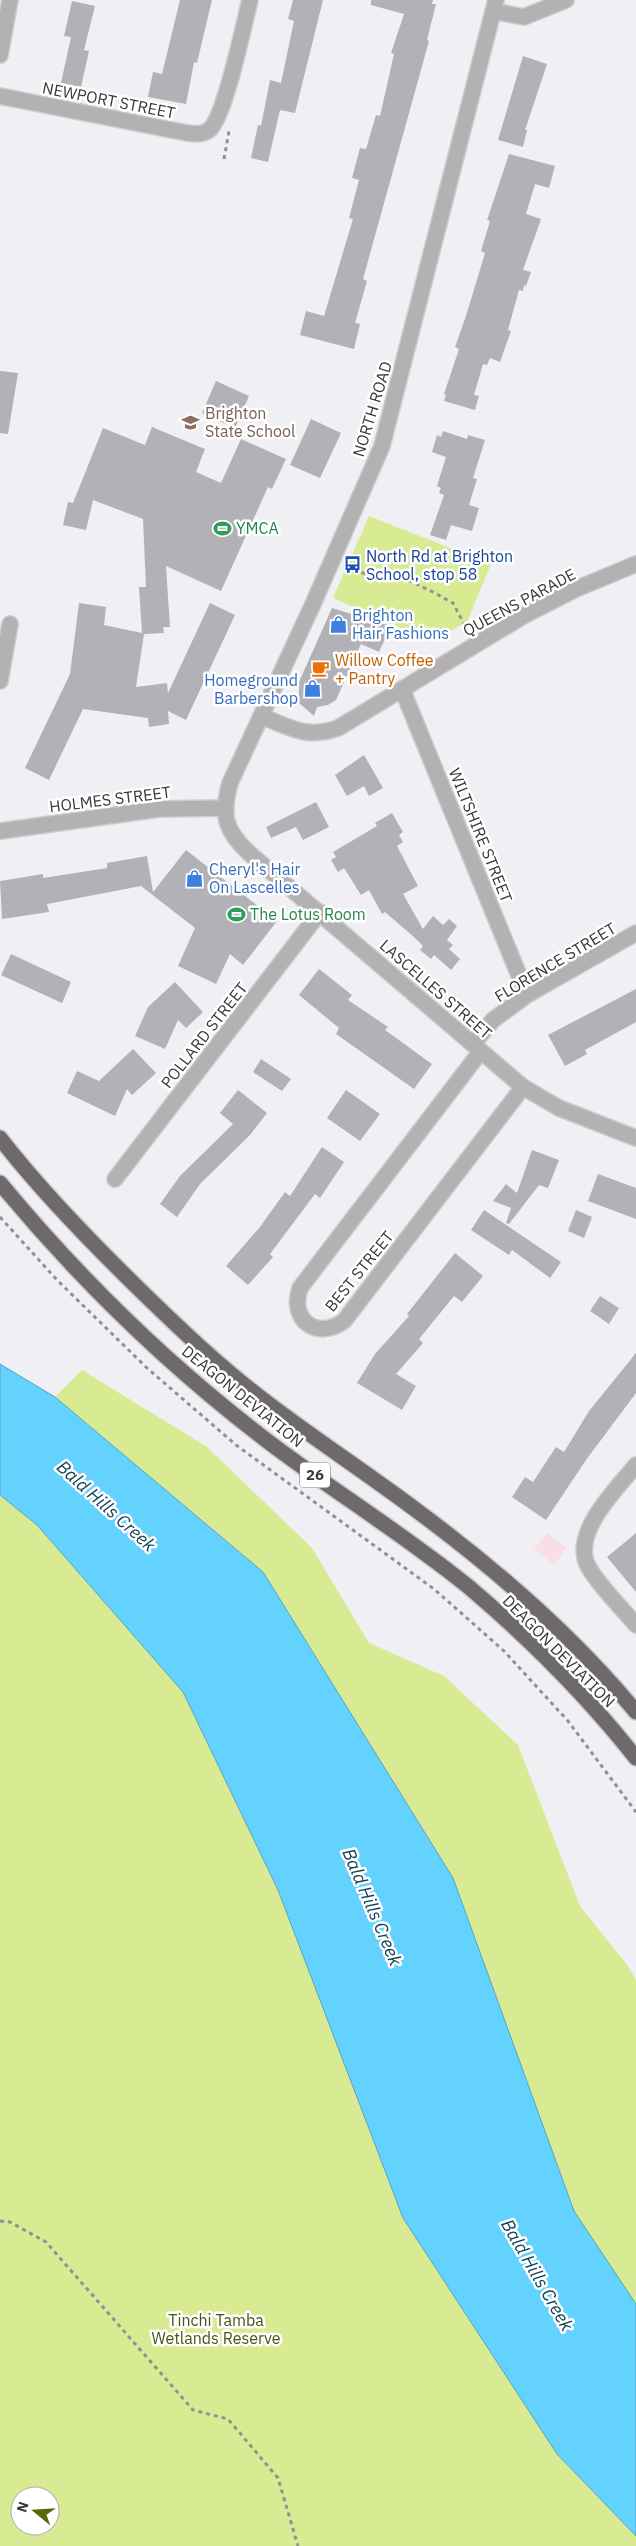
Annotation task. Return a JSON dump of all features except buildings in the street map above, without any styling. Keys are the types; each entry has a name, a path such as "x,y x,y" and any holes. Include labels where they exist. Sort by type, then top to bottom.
{"highway":[{"name":"DEAGON DEVIATION","path":"0,1138 68,1217 218,1363 277,1410 421,1514 501,1578 576,1648 636,1712"},
{"name":"DEAGON DEVIATION","path":"0,1184 86,1280 146,1338 276,1448 469,1588 525,1637 576,1688 636,1758"}],"street":[{"path":"0,54 10,0"},
{"path":"213,126 221,112 250,0"},
{"path":"494,6 524,17 566,0"},
{"name":"NORTH ROAD","path":"225,808 230,783 382,446 494,6"},
{"name":"NEWPORT STREET","path":"0,96 187,133 201,134 213,126"},
{"name":"QUEENS PARADE","path":"261,716 303,733 326,732 338,728 525,615 576,589 636,564"},
{"path":"0,681 10,624"},
{"name":"WILTSHIRE STREET","path":"402,689 527,995"},
{"name":"HOLMES STREET","path":"0,832 159,809 225,808"},
{"name":"LASCELLES STREET","path":"225,808 228,830 236,842 320,912 523,1088 559,1108 636,1138"},
{"name":"POLLARD STREET","path":"115,1179 320,912"},
{"name":"FLORENCE STREET","path":"477,1048 493,1020 527,995 636,933"},
{"name":"BEST STREET","path":"477,1048 300,1288 296,1299 298,1310 304,1320 313,1328 324,1331 335,1328 344,1321 523,1088"},
{"path":"636,1465 594,1518 584,1549 588,1567 636,1624"}],"path":[{"path":"213,126 230,131 224,159"},
{"path":"354,570 375,578 404,578 433,592 453,603 466,626"},
{"path":"0,1217 57,1280 147,1368 236,1444 434,1589 504,1651 568,1721 636,1812"},
{"path":"0,2221 10,2222 46,2242 193,2410 228,2419 278,2478 298,2546"}],"shaded area":[{"path":"547,1533 566,1548 554,1565 534,1549"}],"green space":[{"path":"369,516 491,564 467,622 430,641 333,598"},
{"path":"82,1370 207,1447 312,1548 369,1643 444,1676 518,1745 580,1906 628,1966 636,1980 636,2304 574,2211 55,1397"},
{"name":"Tinchi Tamba Wetlands Reserve","path":"0,1495 37,1525 183,1692 278,1890 557,2454 636,2536 636,2546 0,2546"}],"water":[{"name":"Bald Hills Creek","path":"0,1364 55,1397 263,1572 453,1878 574,2211 636,2304 636,2536 557,2454 403,2218 278,1890 183,1692 37,1525 0,1495"}],"place":[{"name":"Brighton State School","path":"191,422"},
{"name":"YMCA","path":"222,528"},
{"name":"North Rd at Brighton School, stop 58","path":"352,565"},
{"name":"Brighton Hair Fashions","path":"338,624"},
{"name":"Willow Coffee + Pantry","path":"321,669"},
{"name":"Homeground Barbershop","path":"312,689"},
{"name":"Cheryl's Hair On Lascelles","path":"195,878"},
{"name":"The Lotus Room","path":"236,914"}]}
